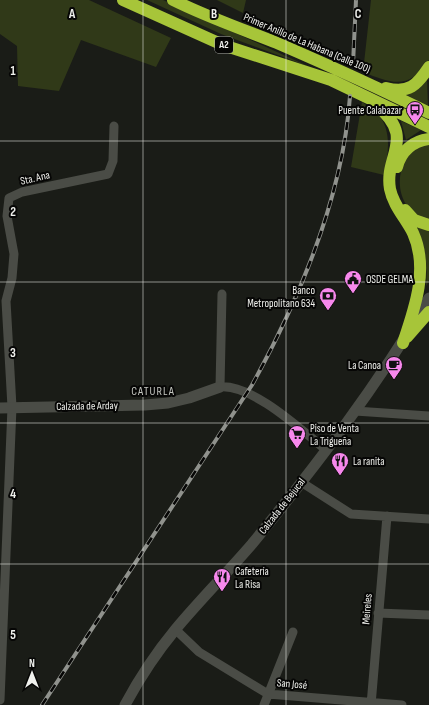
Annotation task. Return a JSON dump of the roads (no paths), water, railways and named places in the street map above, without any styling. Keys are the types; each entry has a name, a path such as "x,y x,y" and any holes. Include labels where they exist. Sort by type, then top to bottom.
{"highway":[{"name":"A2","path":"123,0 217,42 331,80 429,127"},
{"name":"Primer Anillo de La Habana (Calle 100)","path":"173,0 209,17 276,43 374,85 429,113"},
{"path":"374,85 397,90 412,87 423,78 429,67"},
{"path":"361,94 382,109 394,124 397,140 390,175 390,190 414,236 419,254 420,274 418,289 403,343"},
{"path":"429,139 418,142 402,155 396,173 395,183 398,199 409,215 420,223 429,225"},
{"path":"403,343 429,312"}],"main road":[{"name":"Calzada de Bejucal","path":"125,705 154,658 176,629 251,544 355,411 403,343 429,298"},
{"name":"Calzada de Arday","path":"0,408 145,405 168,403 189,398 220,387"}],"street":[{"name":"Sta. Ana","path":"12,407 6,301 12,278 14,254 7,216 9,198 22,192 108,174 113,161 114,126"},
{"path":"222,294 220,387 230,386 242,390 268,405 325,449"},
{"path":"0,700 12,407"},
{"path":"355,411 429,416"},
{"path":"301,482 351,514 429,518"},
{"name":"Meireles","path":"372,704 386,516"},
{"path":"378,613 429,615"},
{"name":"San José","path":"176,629 199,652 268,694 372,704 402,705"},
{"path":"264,705 293,632"}],"railway":[{"path":"353,64 356,0"},
{"path":"42,705 252,385 270,352 302,282 329,208 346,134 350,96"}],"place":[{"name":"Puente Calabazar","path":"415,125"},
{"name":"OSDE GELMA","path":"353,294"},
{"name":"Banco Metropolitano 634","path":"328,311"},
{"name":"La Canoa","path":"394,380"},
{"name":"Piso de Venta La Trigueña","path":"297,449"},
{"name":"La ranita","path":"340,476"},
{"name":"Cafetería La Risa","path":"222,592"}],"district":[{"name":"CATURLA","path":"153,391"}]}
